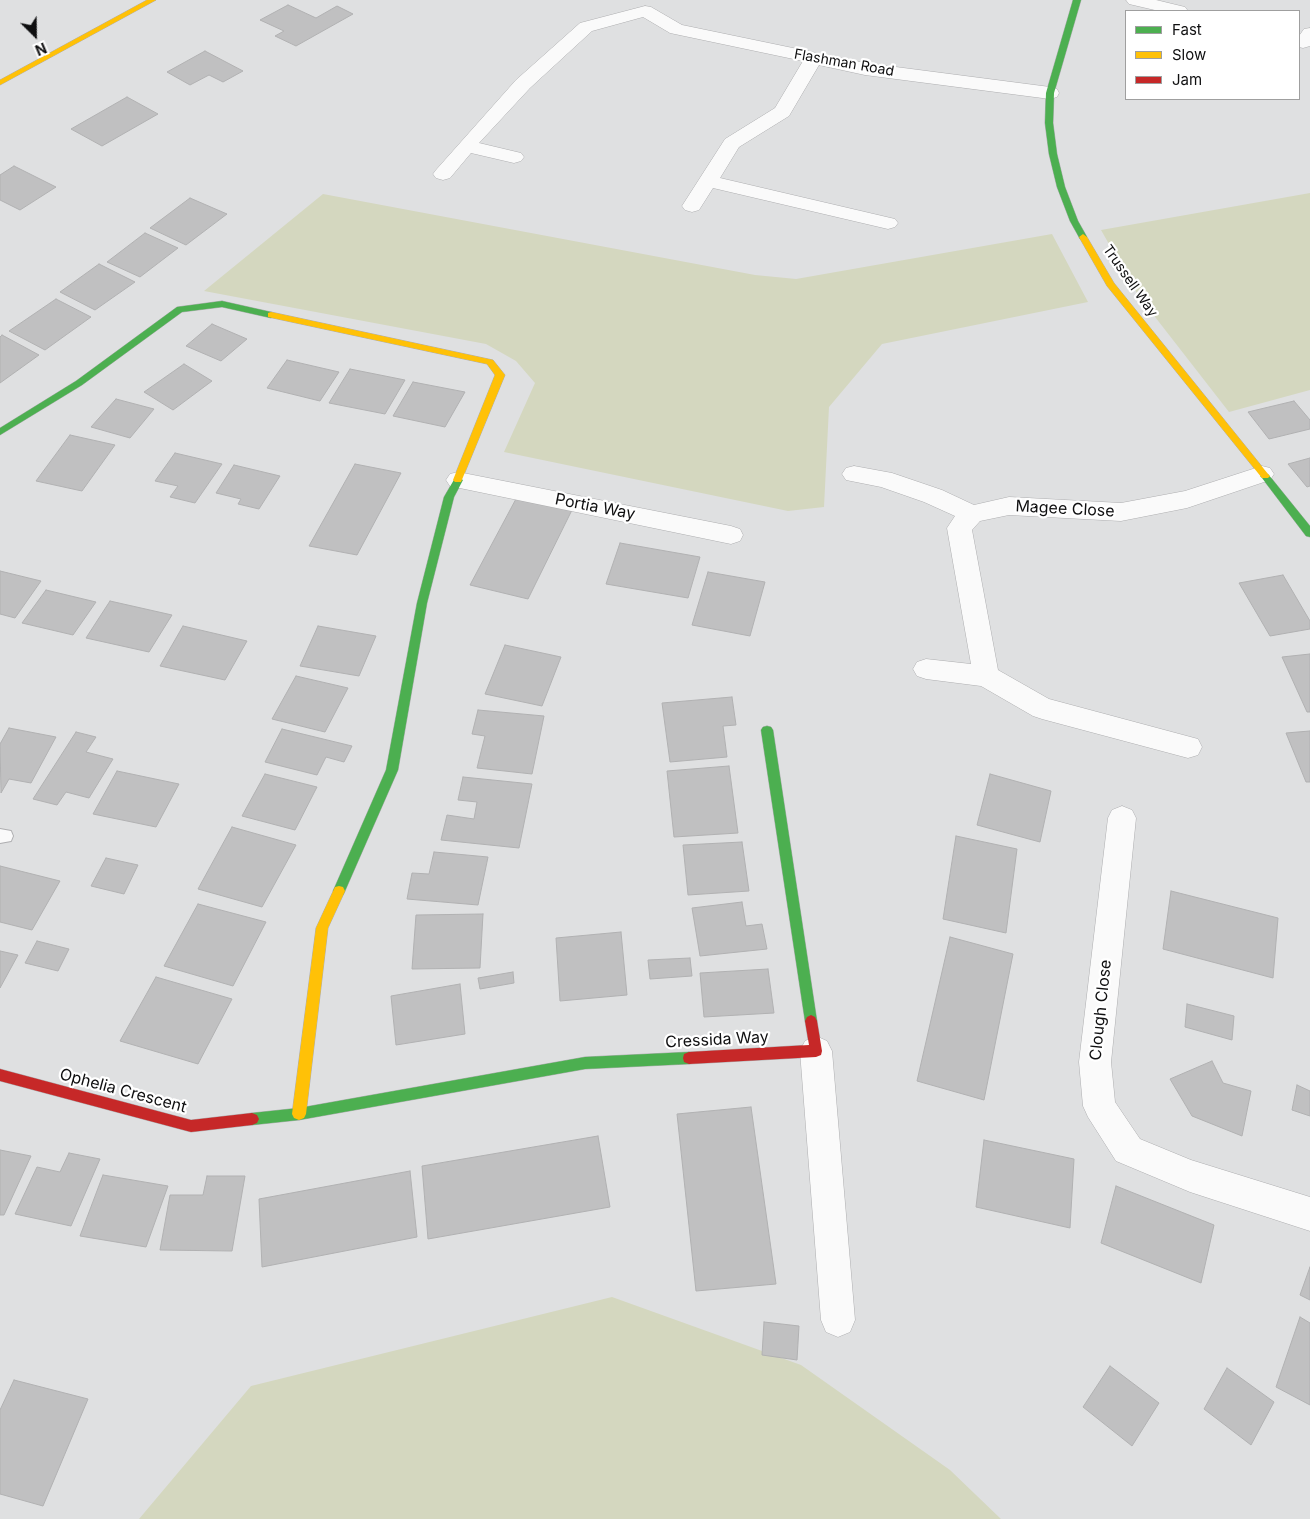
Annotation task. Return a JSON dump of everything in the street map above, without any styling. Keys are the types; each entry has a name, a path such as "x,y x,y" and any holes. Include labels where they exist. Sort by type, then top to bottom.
{"street":[{"path":"0,82 152,0"},
{"name":"Trussell Way","path":"1078,0 1050,93 1049,123 1053,154 1061,187 1074,221 1110,284 1310,533"},
{"path":"1135,0 1175,10"},
{"path":"443,174 523,84 586,27 644,6"},
{"name":"Flashman Road","path":"644,6 676,29 865,69 1050,93"},
{"path":"692,206 732,143 782,112 814,58"},
{"path":"466,146 514,158"},
{"path":"708,180 888,223"},
{"path":"0,432 79,383 180,309 222,304 490,362 500,375 458,480 449,497 422,603 392,770 322,928 299,1114"},
{"path":"854,474 884,479 925,493 972,514 959,528 986,676"},
{"name":"Magee Close","path":"972,514 1009,506 1121,512 1187,499 1262,474"},
{"name":"Portia Way","path":"458,480 731,535"},
{"path":"926,669 986,676 1042,708 1188,748"},
{"path":"767,730 816,1051 838,1320"},
{"name":"Clough Close","path":"1122,818 1095,1062 1099,1106 1128,1150 1190,1176 1310,1214"},
{"name":"Cressida Way","path":"299,1114 584,1063 816,1051"},
{"name":"Ophelia Crescent","path":"0,1075 191,1126 299,1114"}],"green space":[{"path":"1310,193 1310,390 1229,412 1138,295 1101,230"},
{"path":"323,194 755,275 796,279 1052,234 1088,302 882,344 829,407 824,507 788,511 504,452 535,383 516,361 486,344 204,291"},
{"path":"612,1297 801,1365 950,1470 1001,1519 139,1519 251,1386"}],"building":[{"path":"288,5 316,18 337,6 353,14 296,46 275,36 284,31 260,20"},
{"path":"205,51 243,71 223,82 209,75 190,85 167,72"},
{"path":"127,97 158,114 102,146 71,129"},
{"path":"14,166 56,187 20,210 0,200 0,175"},
{"path":"190,198 227,214 186,245 150,228"},
{"path":"145,233 178,248 140,277 107,262"},
{"path":"99,264 135,282 95,310 60,292"},
{"path":"56,299 91,317 45,350 9,331"},
{"path":"212,324 247,339 221,361 186,346"},
{"path":"2,335 39,355 0,383 0,337"},
{"path":"287,360 339,372 320,401 267,388"},
{"path":"184,364 212,381 173,410 144,392"},
{"path":"350,369 405,380 385,414 329,403"},
{"path":"413,382 465,392 445,427 393,416"},
{"path":"116,399 154,409 130,438 91,427"},
{"path":"1294,401 1310,420 1310,429 1269,439 1248,412"},
{"path":"70,435 115,445 82,491 36,481"},
{"path":"175,453 222,464 195,503 170,497 178,486 155,481"},
{"path":"1310,458 1310,486 1307,487 1288,464"},
{"path":"355,464 401,473 357,555 309,546"},
{"path":"234,465 280,476 259,509 238,504 241,499 216,493"},
{"path":"517,497 572,510 528,599 470,585"},
{"path":"620,543 700,557 688,598 606,584"},
{"path":"0,571 41,581 15,618 0,614"},
{"path":"708,572 765,582 750,636 692,625"},
{"path":"1283,575 1310,621 1310,629 1270,636 1239,583"},
{"path":"46,590 96,602 73,635 22,623"},
{"path":"110,601 172,615 149,652 86,638"},
{"path":"183,626 247,641 225,680 160,666"},
{"path":"318,626 376,636 359,676 300,666"},
{"path":"505,645 561,657 542,706 485,694"},
{"path":"1310,654 1310,712 1307,712 1282,657"},
{"path":"296,676 348,688 325,732 272,719"},
{"path":"732,697 736,725 723,726 727,757 670,762 662,703"},
{"path":"478,710 544,716 532,774 477,768 485,736 472,734"},
{"path":"9,728 56,737 31,783 9,779 1,793 0,744"},
{"path":"282,729 352,746 344,762 326,757 317,775 265,762"},
{"path":"1310,731 1310,782 1306,782 1286,733"},
{"path":"76,732 96,737 86,752 113,759 89,798 66,792 57,805 33,799"},
{"path":"729,766 738,833 674,837 667,771"},
{"path":"117,771 179,784 156,827 93,814"},
{"path":"265,774 317,787 295,830 242,816"},
{"path":"990,774 1051,791 1040,842 977,825"},
{"path":"463,777 532,784 519,848 441,840 447,815 474,819 477,802 458,800"},
{"path":"232,827 296,845 262,907 198,889"},
{"path":"956,836 1017,849 1006,933 943,919"},
{"path":"742,842 749,891 688,895 683,845"},
{"path":"434,852 488,857 478,905 407,899 412,873 429,874"},
{"path":"106,858 138,865 124,894 91,886"},
{"path":"0,866 60,881 32,930 0,922"},
{"path":"1171,891 1278,918 1273,978 1163,949"},
{"path":"742,902 746,926 762,924 767,949 700,956 692,908"},
{"path":"198,904 266,922 233,986 164,966"},
{"path":"483,914 480,968 412,969 416,915"},
{"path":"621,932 627,995 560,1001 556,938"},
{"path":"950,937 1013,954 984,1100 917,1081"},
{"path":"37,941 69,949 58,971 25,963"},
{"path":"0,951 18,955 0,988"},
{"path":"690,958 692,976 650,979 648,960"},
{"path":"768,969 774,1013 704,1017 700,973"},
{"path":"513,972 514,983 480,989 478,978"},
{"path":"156,977 232,999 198,1064 120,1041"},
{"path":"460,984 465,1034 396,1045 391,996"},
{"path":"1187,1004 1234,1016 1232,1040 1185,1027"},
{"path":"1212,1061 1223,1083 1251,1091 1242,1136 1192,1116 1170,1079"},
{"path":"1297,1085 1310,1091 1310,1116 1292,1110"},
{"path":"751,1107 776,1284 696,1291 677,1114"},
{"path":"598,1136 610,1207 428,1239 422,1166"},
{"path":"984,1140 1074,1159 1070,1228 976,1207"},
{"path":"0,1150 31,1156 4,1215 0,1215"},
{"path":"69,1153 100,1159 71,1226 15,1214 37,1167 60,1172"},
{"path":"410,1171 417,1237 262,1267 259,1199"},
{"path":"103,1175 168,1186 146,1247 80,1236"},
{"path":"207,1176 245,1176 232,1251 160,1250 170,1195 203,1195"},
{"path":"1116,1186 1214,1225 1201,1283 1101,1243"},
{"path":"1310,1267 1310,1300 1300,1295"},
{"path":"1300,1317 1310,1323 1310,1405 1276,1387"},
{"path":"764,1322 799,1326 797,1360 762,1355"},
{"path":"1110,1366 1159,1403 1132,1446 1083,1407"},
{"path":"1227,1368 1274,1402 1251,1445 1204,1409"},
{"path":"14,1380 88,1399 43,1506 0,1494 0,1410"}],"traffic: fast":[{"path":"1077,0 1050,93 1049,123 1053,154 1061,187 1074,221 1083,237"},
{"path":"0,432 79,383 180,309 222,304 271,315"},
{"path":"1265,476 1310,533"},
{"path":"339,891 392,770 422,603 449,497 458,480"},
{"path":"767,730 811,1021"},
{"path":"252,1119 299,1114 585,1063 689,1058"}],"traffic: slow":[{"path":"0,83 152,0"},
{"path":"1083,237 1110,284 1265,476"},
{"path":"271,315 490,362 500,375 458,480"},
{"path":"299,1114 322,928 339,891"}],"traffic: jam":[{"path":"689,1058 816,1051 811,1021"},
{"path":"0,1075 191,1126 252,1119"}]}
